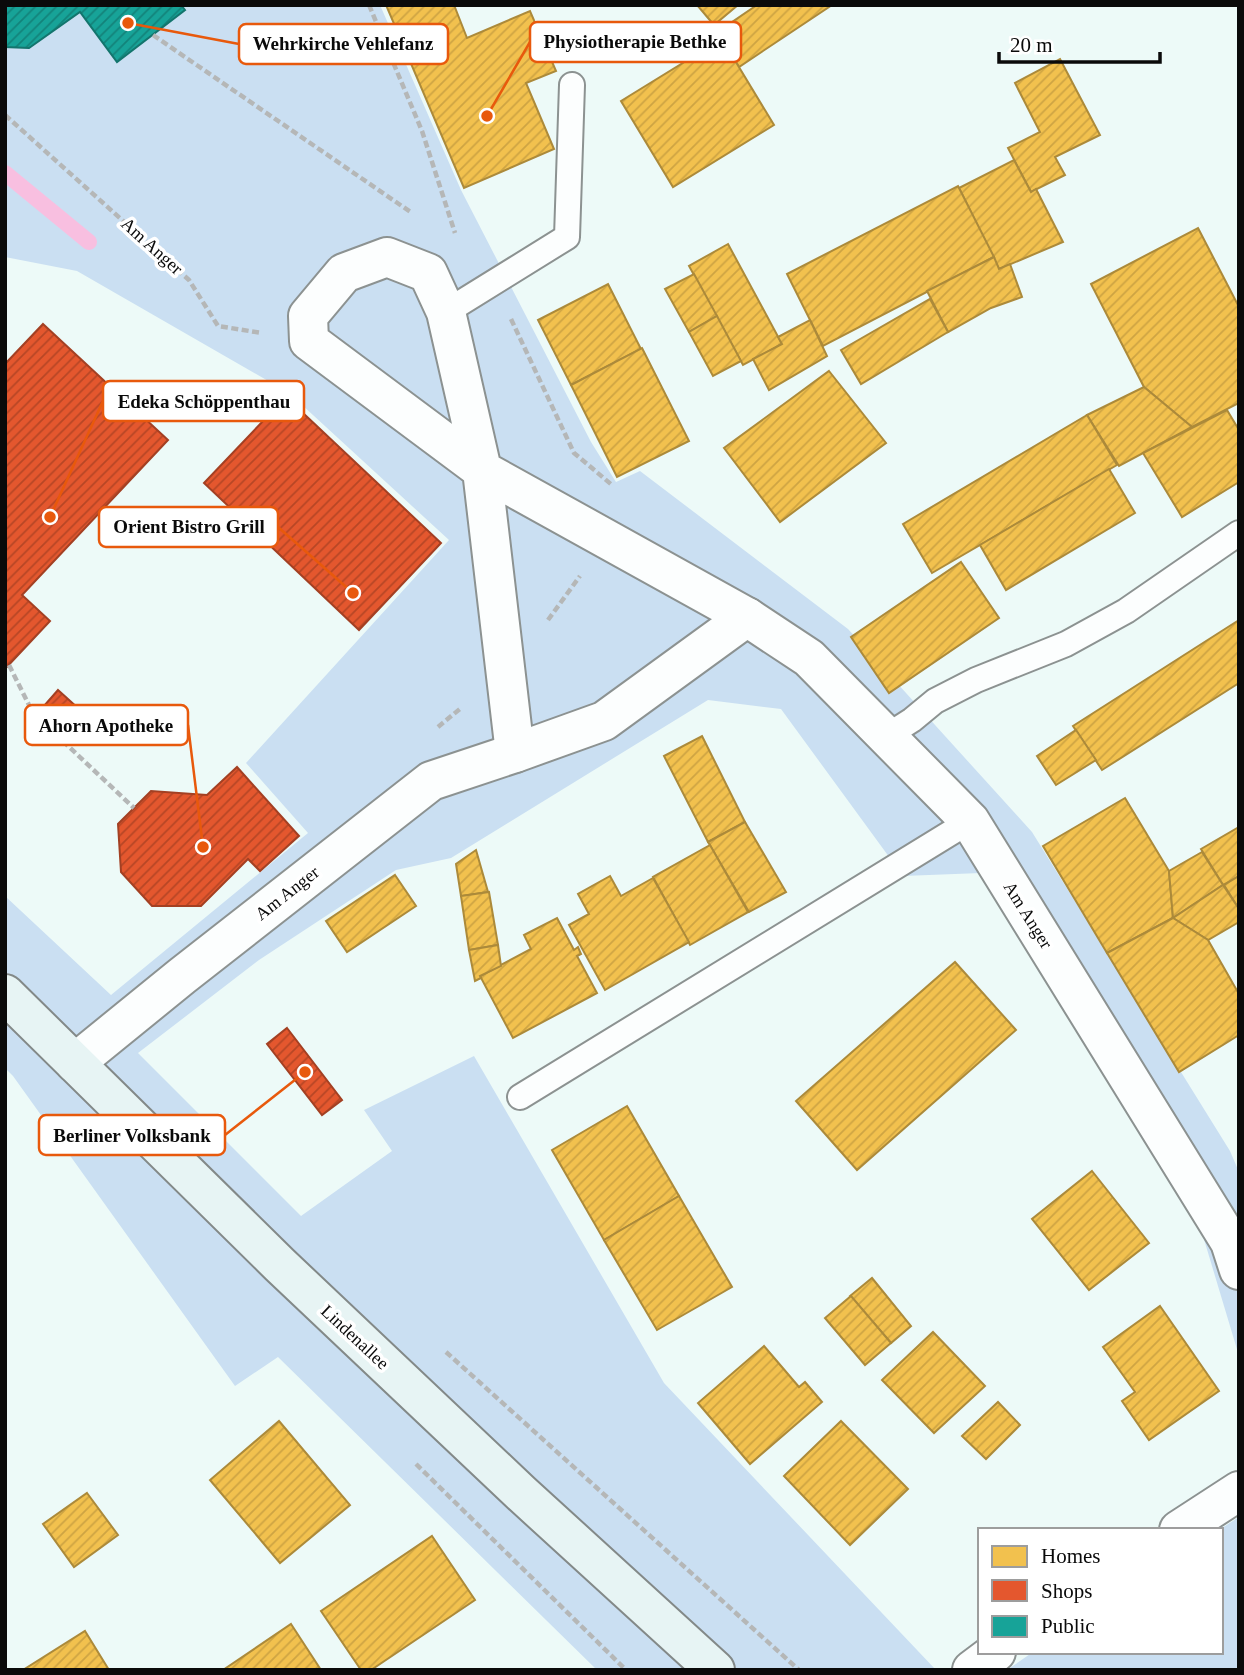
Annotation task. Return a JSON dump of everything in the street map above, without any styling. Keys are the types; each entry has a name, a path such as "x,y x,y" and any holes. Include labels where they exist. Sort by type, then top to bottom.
{"main road":[{"name":"Lindenallee","path":"5,994 279,1265 521,1493 715,1670"}],"street":[{"path":"309,341 309,316 344,273 387,257 428,273 446,312 482,470 515,753"},
{"name":"Am Anger","path":"309,341 482,470 747,617 809,658 970,821 1230,1242 1239,1270"},
{"name":"Am Anger","path":"75,1063 431,780 604,722 747,617"},
{"path":"1182,1528 1239,1491"},
{"path":"972,1670 993,1654"}],"lane":[{"path":"446,312 567,237 572,85"},
{"path":"887,736 935,701 976,680 1066,644 1126,611 1239,533"},
{"path":"520,1097 970,821"}],"path":[{"path":"369,5 422,131 458,245 428,273"},
{"path":"153,35 413,214"},
{"name":"Am Anger","path":"5,115 189,280 218,326 309,341"},
{"path":"9,664 33,713 134,808"},
{"path":"437,1343 799,1670"},
{"path":"407,1456 626,1670"}],"shaded area":[{"path":"5,5 380,5 461,190 591,442 616,482 640,471 848,629 1032,832 1230,1151 1239,1172 1239,1356 1203,1236 981,873 903,876 781,709 708,700 451,858 396,870 259,960 138,1053 301,1216 392,1151 364,1110 474,1056 664,1383 936,1670 597,1670 278,1357 235,1386 5,1068 5,896 111,995 308,833 246,763 449,540 289,393 77,271 5,257"},
{"path":"1239,1517 1239,1670 1007,1670 1030,1654 1223,1654 1222,1528"}],"building: Homes":[{"path":"386,5 454,5 467,38 530,11 556,71 526,83 554,149 464,188"},
{"path":"697,5 738,5 714,25"},
{"path":"757,5 832,5 739,67 716,33"},
{"path":"722,39 774,125 673,187 621,101"},
{"path":"1060,59 1100,135 1055,157 1065,175 1031,192 1008,148 1040,132 1015,83"},
{"path":"1014,160 1031,192 1036,189 1063,242 999,269 959,188"},
{"path":"958,186 994,257 823,346 787,274"},
{"path":"1198,228 1239,307 1239,403 1192,427 1144,387 1091,284"},
{"path":"728,244 782,344 743,365 689,266"},
{"path":"994,257 999,269 1010,264 1022,297 991,308 948,332 927,291"},
{"path":"694,274 717,316 689,332 665,289"},
{"path":"608,284 641,349 571,385 538,320"},
{"path":"930,299 948,332 861,384 841,350"},
{"path":"717,316 741,361 713,376 689,332"},
{"path":"810,320 827,356 769,390 753,359 782,344 778,337"},
{"path":"642,348 689,441 617,477 571,385"},
{"path":"829,371 886,443 780,522 724,448"},
{"path":"1144,387 1192,427 1119,466 1087,415"},
{"path":"1227,410 1239,430 1239,482 1182,517 1143,453"},
{"path":"1087,415 1117,465 932,573 903,524"},
{"path":"1109,469 1135,513 1006,590 980,545"},
{"path":"961,562 999,618 889,693 851,637"},
{"path":"1239,620 1239,683 1102,770 1073,726"},
{"path":"1076,730 1096,760 1056,785 1037,756"},
{"path":"702,736 745,822 708,842 664,756"},
{"path":"1125,798 1169,871 1173,918 1107,953 1043,846"},
{"path":"745,822 786,892 749,912 708,842"},
{"path":"1239,827 1239,876 1223,885 1201,849"},
{"path":"710,845 748,912 690,945 653,877"},
{"path":"476,850 488,892 461,896 456,864"},
{"path":"1202,852 1223,885 1173,918 1169,871"},
{"path":"395,875 416,906 347,952 326,921"},
{"path":"610,876 621,896 653,878 689,942 605,990 569,925 589,914 578,894"},
{"path":"1239,876 1239,909 1224,885"},
{"path":"1223,885 1239,909 1239,922 1208,940 1173,918"},
{"path":"489,892 498,945 469,950 461,896"},
{"path":"557,918 574,950 578,947 581,954 577,956 597,993 513,1038 480,976 531,949 524,935"},
{"path":"1173,918 1208,940 1239,994 1239,1035 1179,1072 1107,953"},
{"path":"498,945 501,966 475,981 469,950"},
{"path":"955,962 1016,1030 857,1170 796,1101"},
{"path":"627,1106 679,1196 604,1240 552,1150"},
{"path":"1092,1171 1149,1243 1089,1290 1032,1219"},
{"path":"679,1196 732,1287 657,1330 604,1240"},
{"path":"872,1278 911,1326 891,1343 850,1296"},
{"path":"851,1296 891,1343 865,1365 825,1318"},
{"path":"1160,1306 1219,1391 1149,1440 1122,1401 1135,1392 1103,1347"},
{"path":"933,1332 985,1386 934,1433 882,1380"},
{"path":"764,1346 799,1387 805,1382 822,1402 750,1464 698,1403"},
{"path":"998,1402 1020,1425 986,1459 962,1436"},
{"path":"279,1421 350,1505 280,1563 210,1480"},
{"path":"841,1421 908,1489 850,1545 784,1476"},
{"path":"87,1493 118,1535 74,1567 43,1524"},
{"path":"432,1536 475,1600 371,1670 361,1670 321,1611"},
{"path":"291,1624 321,1670 223,1670"},
{"path":"85,1631 109,1670 23,1670"}],"building: Shops":[{"path":"43,324 168,440 22,595 50,621 5,669 5,364"},
{"path":"286,397 441,543 359,630 204,483"},
{"path":"58,690 89,718 74,733 44,706"},
{"path":"237,767 299,836 260,871 248,859 201,906 152,906 121,872 118,824 151,791 207,795"},
{"path":"287,1028 342,1100 322,1115 267,1044"}],"building: Public":[{"path":"5,5 181,5 185,10 117,62 80,12 29,48 5,47"}],"waterway":[{"path":"5,173 89,242"}],"place":[{"name":"Wehrkirche Vehlefanz","path":"128,23"},
{"name":"Physiotherapie Bethke","path":"487,116"},
{"name":"Edeka Schöppenthau","path":"50,517"},
{"name":"Orient Bistro Grill","path":"353,593"},
{"name":"Ahorn Apotheke","path":"203,847"},
{"name":"Berliner Volksbank","path":"305,1072"}]}
